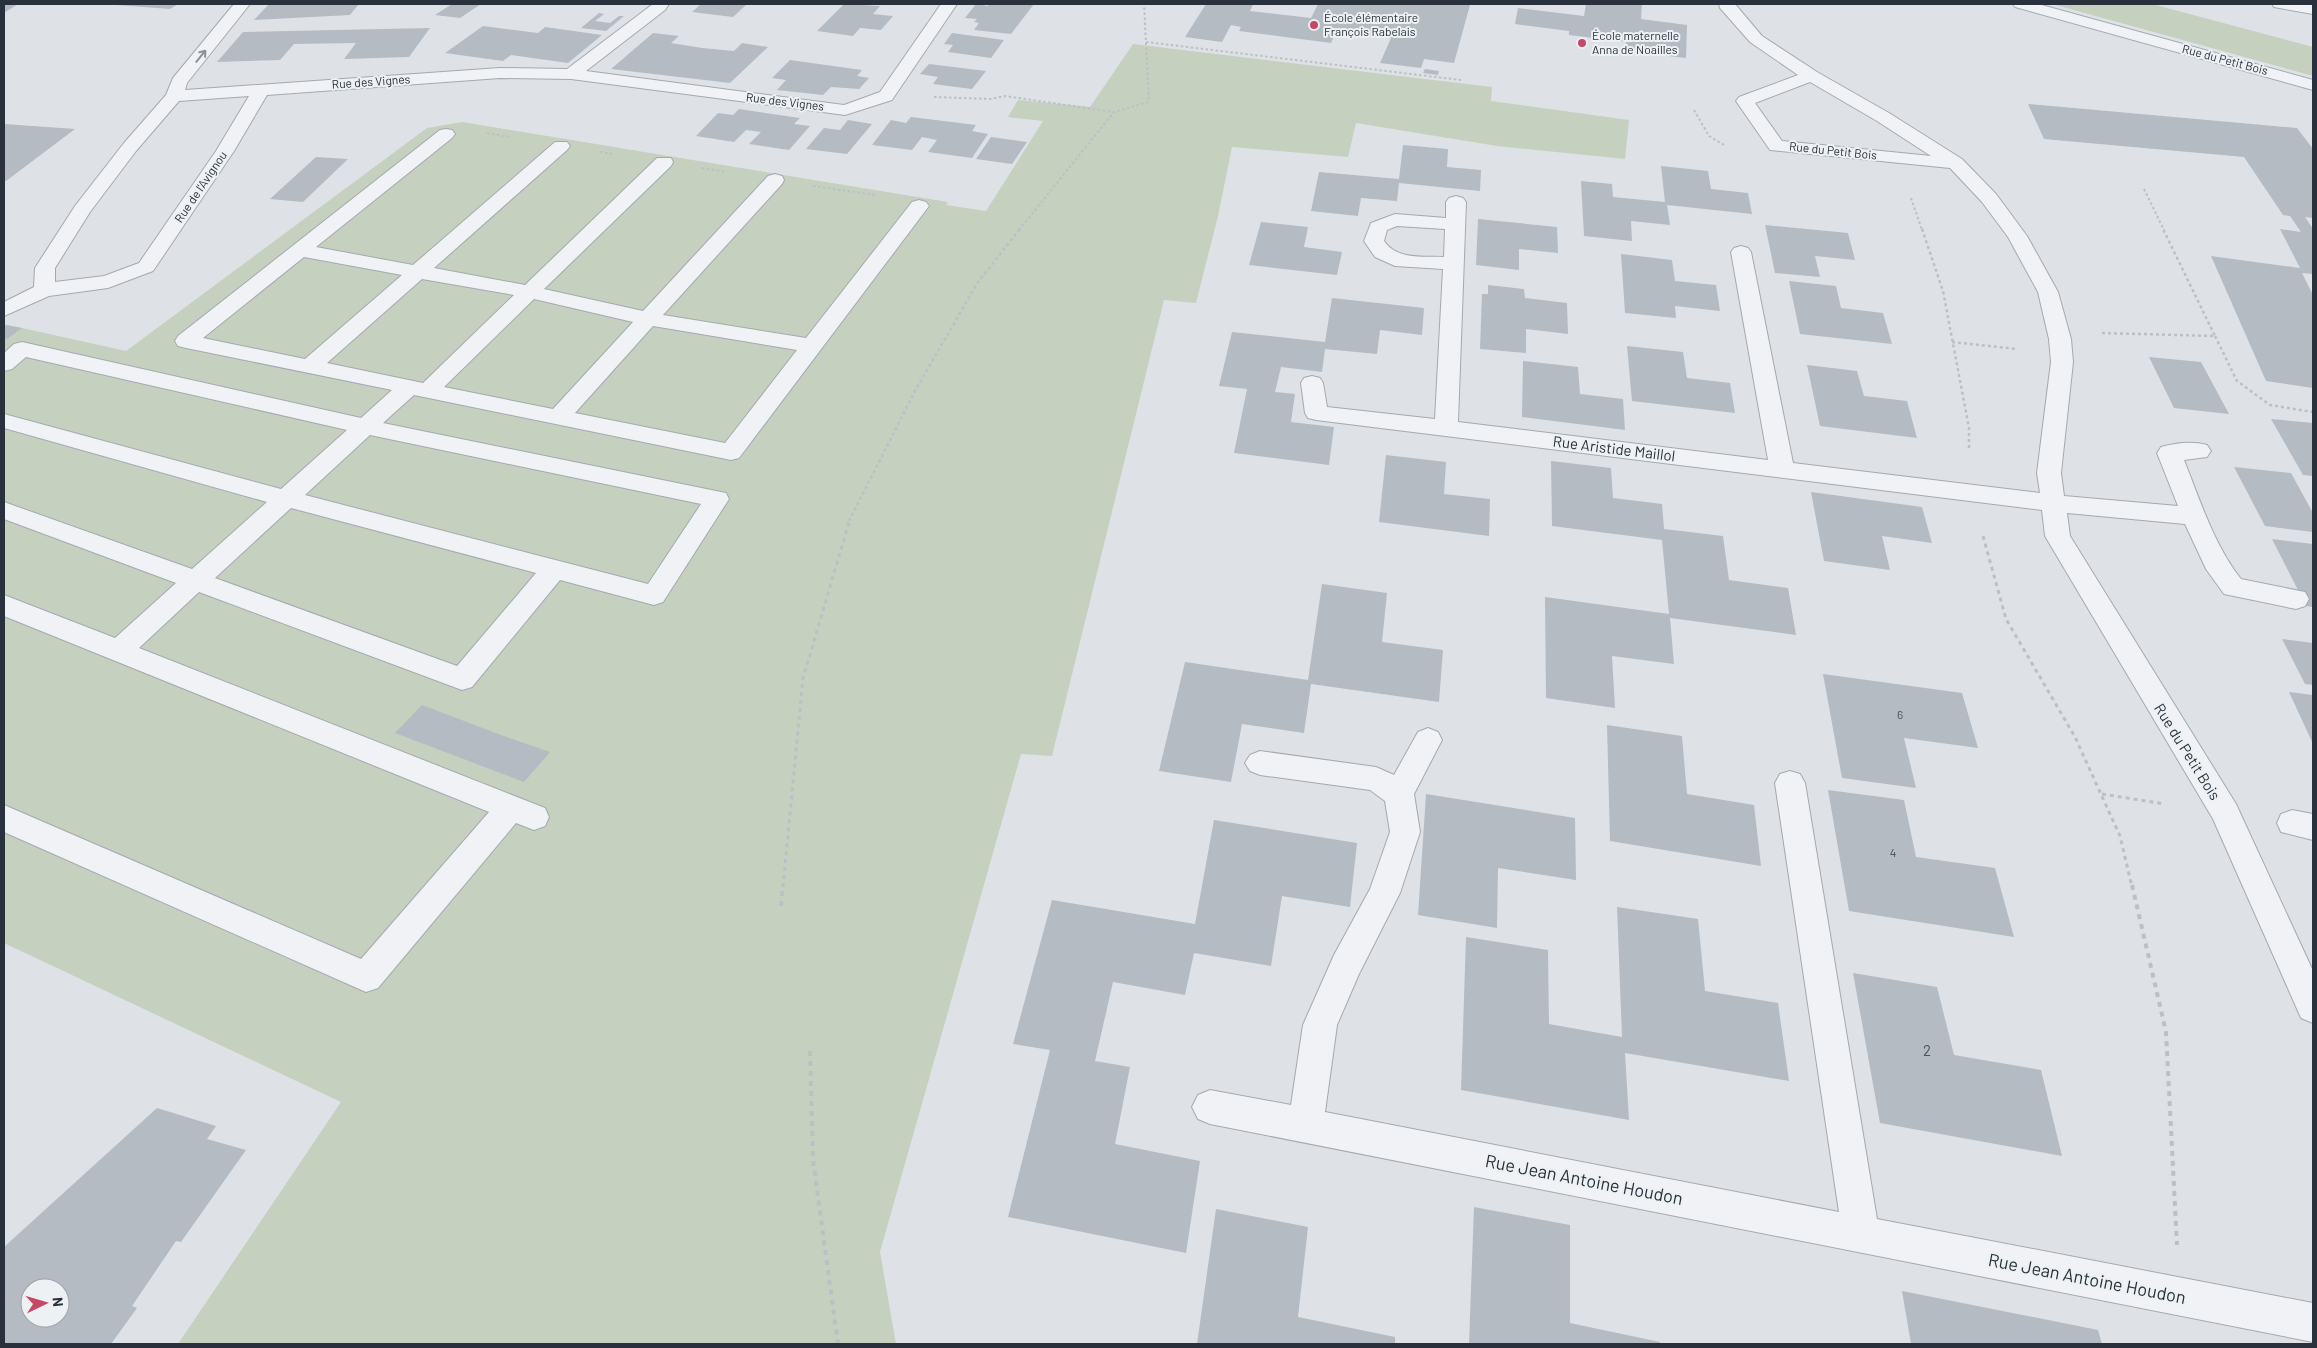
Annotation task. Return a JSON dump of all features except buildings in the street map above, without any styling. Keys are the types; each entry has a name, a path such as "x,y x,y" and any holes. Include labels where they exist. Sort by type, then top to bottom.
{"street":[{"path":"44,290 45,268 82,210 130,147 174,96 179,82 242,4"},
{"path":"886,96 949,4"},
{"name":"Rue du Petit Bois","path":"1727,4 1756,39 1811,76 1883,117 1955,163 1989,198 2017,236 2048,292 2060,339 2062,362 2049,472 2058,536 2146,686 2225,814 2313,1007"},
{"name":"Rue du Petit Bois","path":"2021,4 2313,85"},
{"path":"2280,4 2313,9"},
{"path":"571,74 660,6"},
{"name":"Rue des Vignes","path":"261,90 500,73 571,74 844,110 886,96"},
{"name":"Rue du Petit Bois","path":"1811,76 1745,101 1776,146 1955,163"},
{"path":"174,96 261,90"},
{"name":"Rue de l'Avignou","path":"4,310 44,290 108,282 146,267 225,151 261,90"},
{"path":"446,134 186,341 731,452 919,206"},
{"path":"310,366 561,146"},
{"path":"118,650 367,427 418,389 529,292 664,162"},
{"path":"558,417 775,180"},
{"path":"1446,428 1453,264 1455,213 1395,220 1378,228 1374,240 1382,253 1402,262 1453,264"},
{"path":"300,250 529,292 648,319 812,346"},
{"path":"1741,252 1782,470"},
{"path":"4,364 22,349 367,427 717,499 654,594 287,499 4,421"},
{"name":"Rue Aristide Maillol","path":"1312,383 1316,413 2053,503"},
{"path":"2199,451 2169,453 2194,516 2219,569 2233,587 2296,599"},
{"path":"2053,503 2194,516"},
{"path":"4,510 462,679 556,569"},
{"path":"4,604 522,813 366,977 4,818"},
{"path":"1306,1126 1320,1025 1346,966 1384,893 1405,832 1398,794 1428,740"},
{"path":"1260,763 1376,779 1398,794"},
{"path":"1790,783 1861,1234"},
{"name":"Rue Jean Antoine Houdon","path":"1210,1107 2313,1323"}],"path":[{"path":"886,96 990,98 1005,96 1114,112 1149,102 1144,4"},
{"path":"1146,42 1462,80"},
{"path":"1694,110 1709,136 1733,150"},
{"path":"781,906 803,678 850,518 916,389 978,282 1114,112"},
{"path":"2144,189 2238,381 2270,406 2313,412"},
{"path":"1909,190 1943,291 1969,428 1971,493 2006,619 2075,737 2120,836 2166,1032 2180,1297"},
{"path":"1952,342 2020,349 2060,339 2106,332 2215,336"},
{"path":"810,1051 813,1160 838,1344"}],"green space":[{"path":"2052,4 2152,4 2313,47 2313,76"},
{"path":"1133,44 1492,87 1491,101 1629,120 1625,159 1497,146 1356,123 1348,157 1232,147 1218,216 1196,303 1164,300 1052,756 1021,754 880,1252 896,1344 178,1344 341,1102 4,943 4,327 6,325 22,328 126,351 427,128 462,122 948,202 946,205 986,211 1043,121 1008,117 1018,100 1090,107"}],"place":[{"name":"École élémentaire François Rabelais","path":"1314,25"},
{"name":"École maternelle Anna de Noailles","path":"1582,43"}]}
